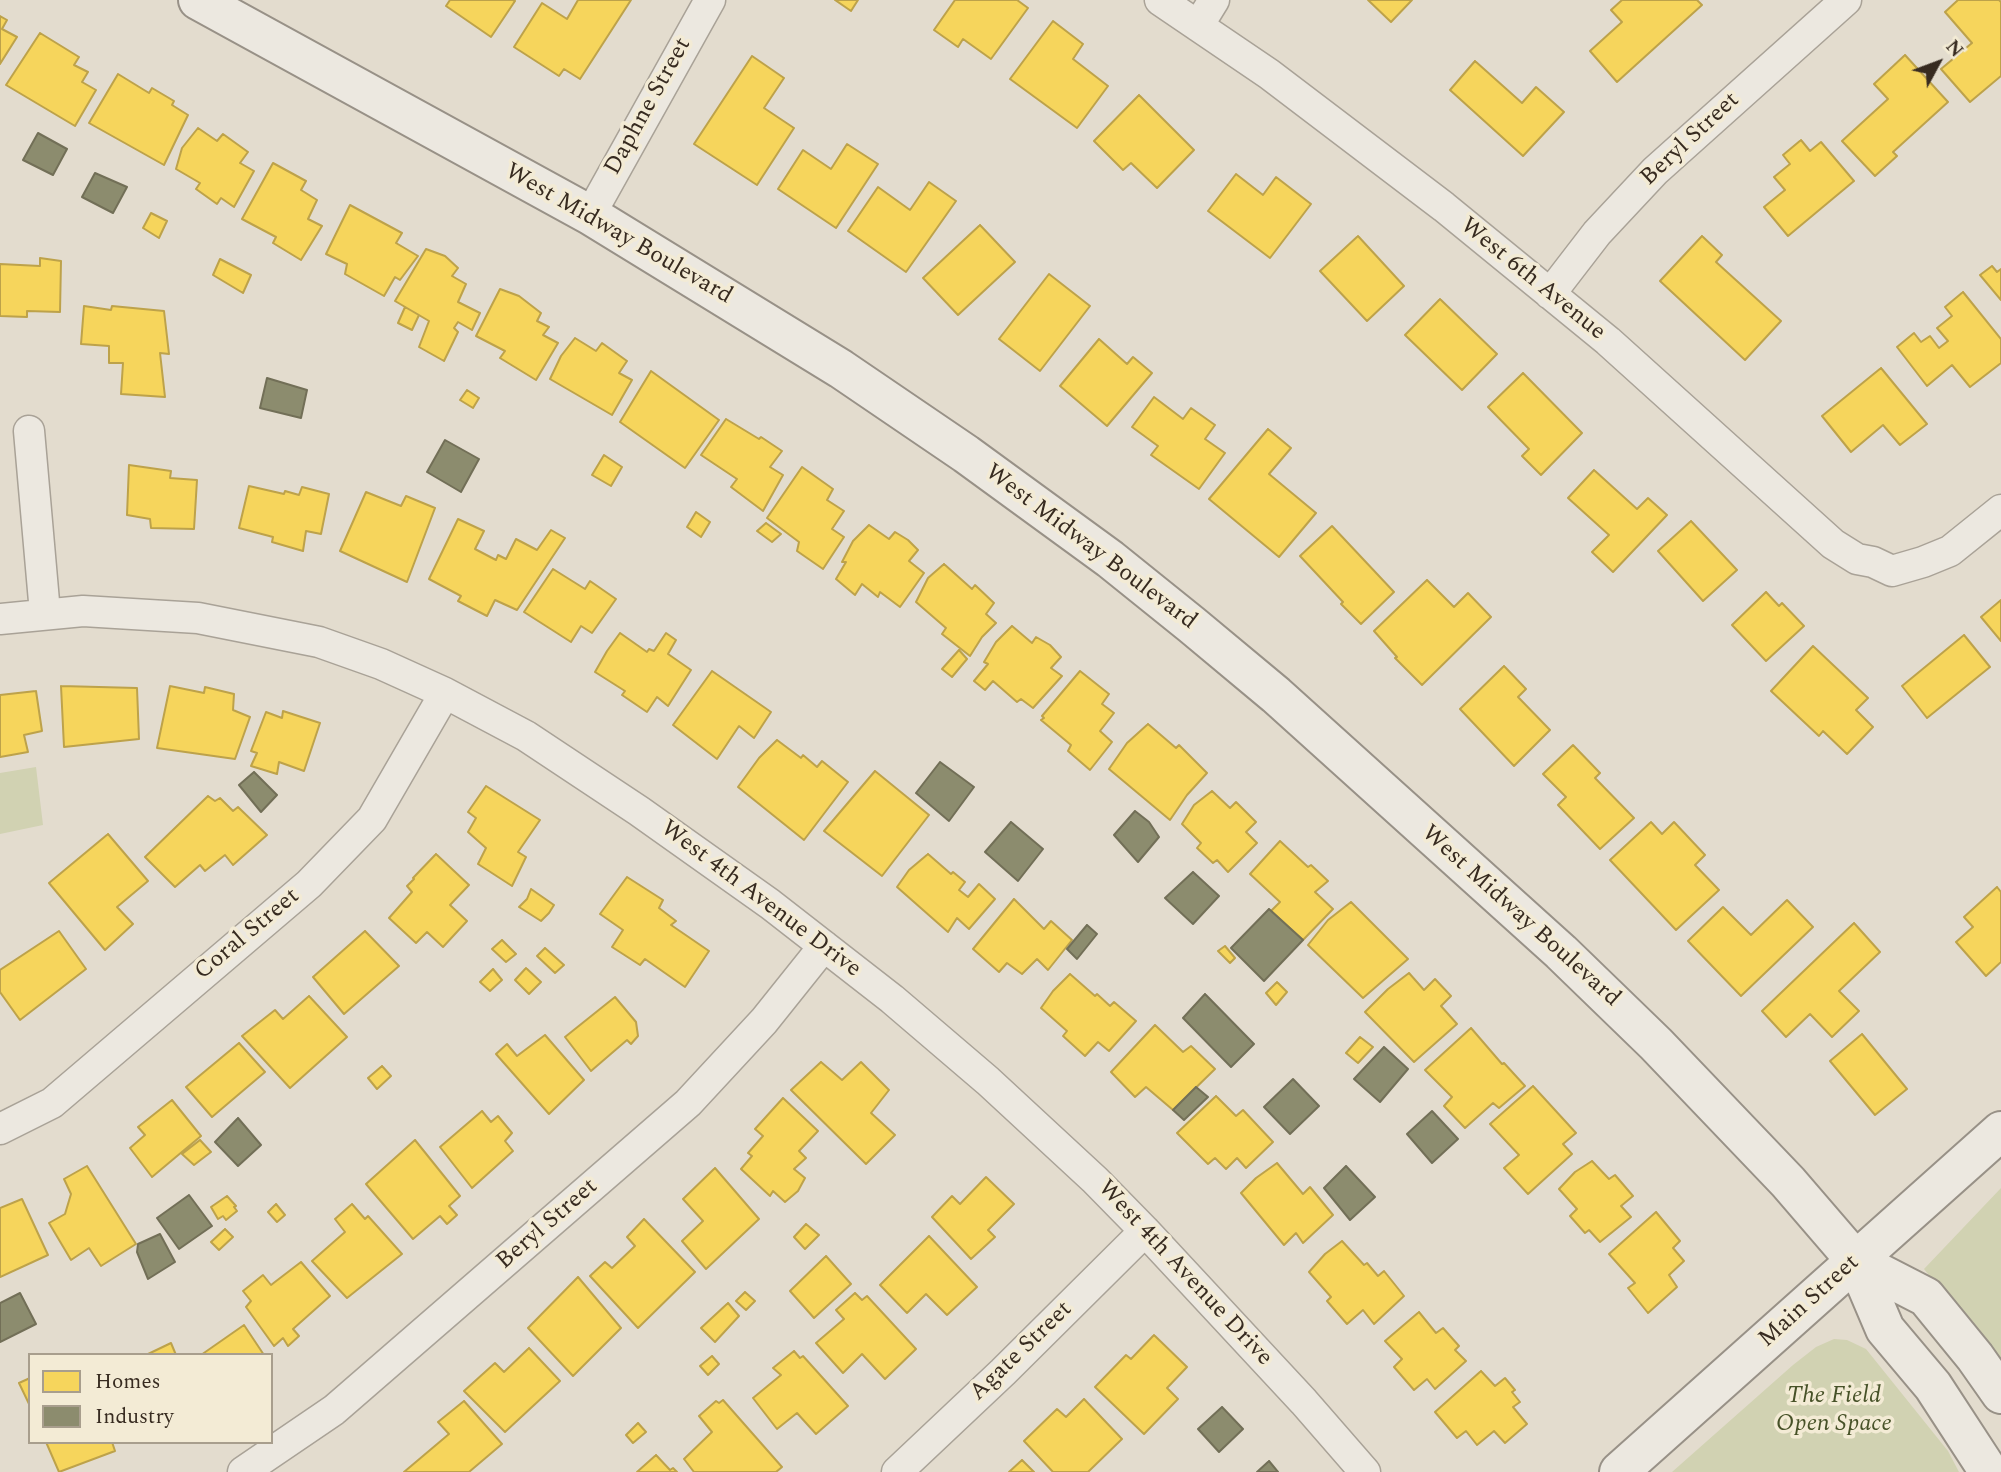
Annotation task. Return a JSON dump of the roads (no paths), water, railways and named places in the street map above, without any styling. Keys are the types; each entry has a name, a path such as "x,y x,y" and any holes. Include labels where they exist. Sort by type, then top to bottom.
{"main road":[{"name":"West Midway Boulevard","path":"198,0 590,215 841,369 966,454 1099,551 1276,695 1609,997 1788,1182 1856,1261"},
{"name":"Main Street","path":"1619,1472 2001,1131"},
{"path":"1856,1261 1926,1297 2001,1394"},
{"path":"1856,1261 1885,1329 1933,1386 1989,1472"}],"street":[{"name":"Daphne Street","path":"590,215 710,0"},
{"name":"West 6th Avenue","path":"1160,0 1269,74 1405,177 1608,341 1833,544 1857,559 1873,562 1892,571 1923,562 1950,551 2001,510"},
{"path":"1198,26 1214,0"},
{"name":"Beryl Street","path":"1550,294 1597,233 1655,171 1846,0"},
{"path":"29,431 45,613"},
{"name":"West 4th Avenue Drive","path":"0,619 83,611 198,618 318,642 381,664 445,693 526,736 639,811 770,904 892,999 988,1081 1094,1180 1144,1231 1304,1402 1365,1472"},
{"name":"Coral Street","path":"0,1129 52,1103 309,884 372,819 445,693"},
{"name":"Beryl Street","path":"243,1472 334,1410 688,1103 764,1021 824,946"},
{"name":"Agate Street","path":"897,1472 1003,1372 1144,1231"}],"park label":[{"name":"The Field Open Space","path":"1834,1411"}]}
